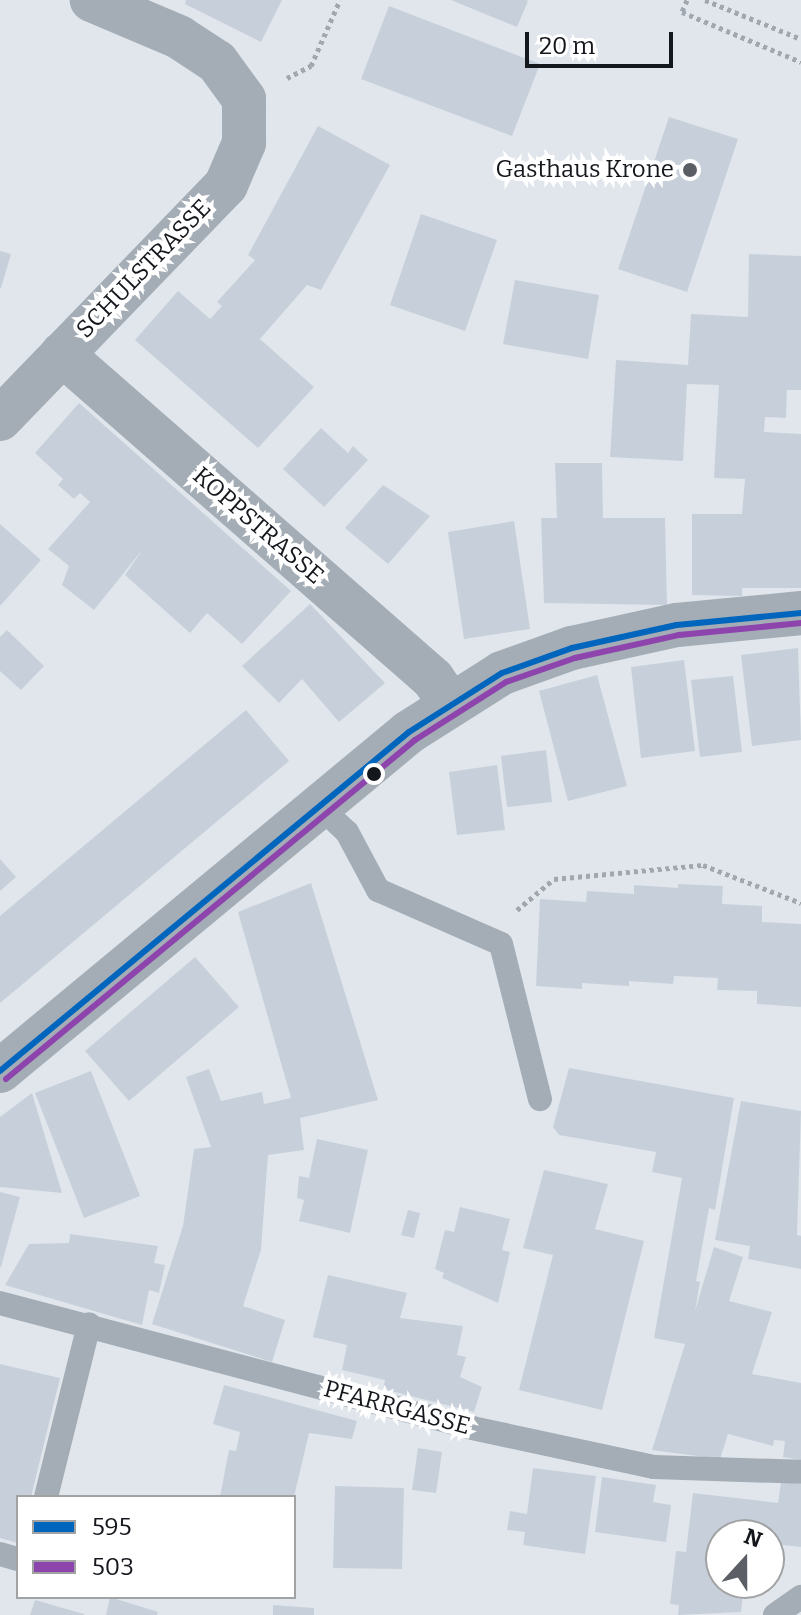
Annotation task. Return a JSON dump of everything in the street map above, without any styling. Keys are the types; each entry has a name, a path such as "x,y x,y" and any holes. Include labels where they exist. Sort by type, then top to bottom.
{"street":[{"path":"92,0 179,37 217,62 244,99"},
{"name":"SCHULSTRASSE","path":"0,419 226,185 244,143 244,99"},
{"name":"KOPPSTRASSE","path":"62,354 433,679 450,703"},
{"path":"0,1071 319,806 450,703 502,673 572,648 677,625 801,613"}],"lane":[{"path":"319,806 347,832 378,890 487,934 501,944 540,1099"},
{"name":"PFARRGASSE","path":"0,1303 89,1324 472,1428 654,1467 801,1472"},
{"path":"46,1495 89,1324"},
{"path":"775,1615 801,1597"}],"path":[{"path":"244,99 311,66 340,0"},
{"path":"687,0 682,12 801,62"},
{"path":"705,0 801,39"},
{"path":"487,934 554,879 703,865 801,903"}],"building":[{"path":"186,0 282,0 261,42 185,4"},
{"path":"451,0 526,0 528,1 517,27"},
{"path":"389,6 540,64 512,136 361,79"},
{"path":"669,117 738,139 687,292 618,269"},
{"path":"318,126 390,165 321,290 307,285 260,339 314,387 258,448 135,340 178,291 210,319 222,306 217,302 255,260 248,255"},
{"path":"421,214 497,240 465,331 390,305"},
{"path":"0,251 11,254 1,288 0,288"},
{"path":"749,254 801,256 801,390 787,390 786,418 765,417 764,432 801,434 801,588 742,588 742,596 692,595 692,514 742,514 745,479 714,478 719,385 687,384 683,461 610,457 616,360 688,365 691,314 748,317"},
{"path":"515,280 599,295 588,359 503,344"},
{"path":"79,403 291,591 242,644 207,613 190,633 125,575 143,549 94,610 62,585 69,566 48,549 90,502 80,493 74,499 58,485 63,479 35,453"},
{"path":"321,428 348,453 353,446 368,460 324,507 283,469"},
{"path":"555,463 602,463 603,518 665,518 667,605 544,603 541,518 557,518"},
{"path":"383,485 430,516 388,564 345,528"},
{"path":"514,521 530,629 464,639 448,532"},
{"path":"0,524 41,560 0,606"},
{"path":"310,604 385,683 339,722 302,679 279,703 242,666"},
{"path":"7,630 44,666 21,690 0,671 0,637"},
{"path":"798,648 801,740 752,746 741,655"},
{"path":"684,660 695,751 641,758 631,667"},
{"path":"597,675 627,786 568,801 539,691"},
{"path":"733,676 742,752 700,757 691,680"},
{"path":"246,710 289,761 0,1003 0,916"},
{"path":"546,750 552,802 507,807 501,756"},
{"path":"497,765 505,830 457,835 449,772"},
{"path":"0,859 16,877 0,891"},
{"path":"311,883 378,1100 300,1118 304,1150 268,1155 261,1250 243,1306 285,1320 272,1362 152,1324 183,1226 194,1149 211,1147 186,1077 209,1069 221,1101 262,1092 264,1104 291,1098 238,912"},
{"path":"678,884 723,886 722,904 762,906 762,922 801,924 801,1007 757,1004 757,991 717,990 718,978 674,976 673,984 629,981 629,986 582,983 582,989 536,986 540,899 586,902 587,891 634,894 634,885 678,888"},
{"path":"195,957 239,1007 129,1101 85,1051"},
{"path":"569,1068 734,1098 715,1210 709,1208 696,1281 700,1282 695,1311 714,1247 743,1257 729,1301 772,1312 752,1374 801,1383 801,1460 783,1457 785,1441 774,1440 773,1446 728,1434 720,1459 652,1450 685,1344 654,1338 682,1178 652,1172 656,1152 559,1135 553,1127"},
{"path":"91,1071 140,1196 84,1218 35,1093"},
{"path":"32,1093 62,1193 0,1187 0,1117"},
{"path":"741,1101 801,1111 797,1235 801,1236 801,1269 748,1259 750,1246 715,1240"},
{"path":"317,1139 368,1150 350,1233 299,1221 304,1200 297,1198 299,1176 309,1178"},
{"path":"544,1170 608,1184 595,1229 644,1241 602,1410 519,1390 553,1255 523,1248"},
{"path":"0,1192 20,1197 1,1267 0,1267"},
{"path":"460,1207 510,1219 502,1250 510,1252 498,1303 442,1278 444,1273 435,1269 445,1230 454,1232"},
{"path":"408,1210 420,1213 414,1238 401,1235"},
{"path":"70,1234 158,1246 154,1263 165,1265 159,1293 149,1290 142,1325 5,1285 29,1244 69,1243"},
{"path":"328,1275 407,1293 400,1318 463,1326 457,1355 466,1357 460,1377 482,1387 474,1412 383,1389 385,1380 342,1370 347,1345 313,1337"},
{"path":"0,1364 60,1378 31,1495 16,1495 16,1542 0,1538"},
{"path":"224,1385 357,1421 352,1439 309,1433 294,1495 220,1495 229,1450 236,1451 240,1432 213,1424"},
{"path":"418,1448 442,1452 436,1493 412,1490"},
{"path":"533,1468 596,1476 585,1554 523,1545 525,1532 507,1530 510,1511 527,1514"},
{"path":"602,1477 656,1485 653,1502 671,1505 666,1542 595,1532"},
{"path":"781,1482 801,1484 801,1547 785,1545 785,1519 705,1519 705,1599 742,1599 741,1612 678,1615 679,1605 670,1604 676,1551 686,1552 693,1493 778,1503"},
{"path":"335,1486 404,1488 402,1569 333,1568"},
{"path":"110,1599 158,1612 157,1615 106,1615"},
{"path":"35,1600 84,1614 84,1615 30,1615"},
{"path":"273,1605 314,1608 314,1615 273,1615"}],"transit line":[{"name":"595","path":"0,1071 409,732 502,673 572,648 677,625 801,613"},
{"name":"503","path":"6,1079 415,740 506,682 575,658 679,635 801,623"}],"place":[{"name":"Gasthaus Krone","path":"690,170"}]}
